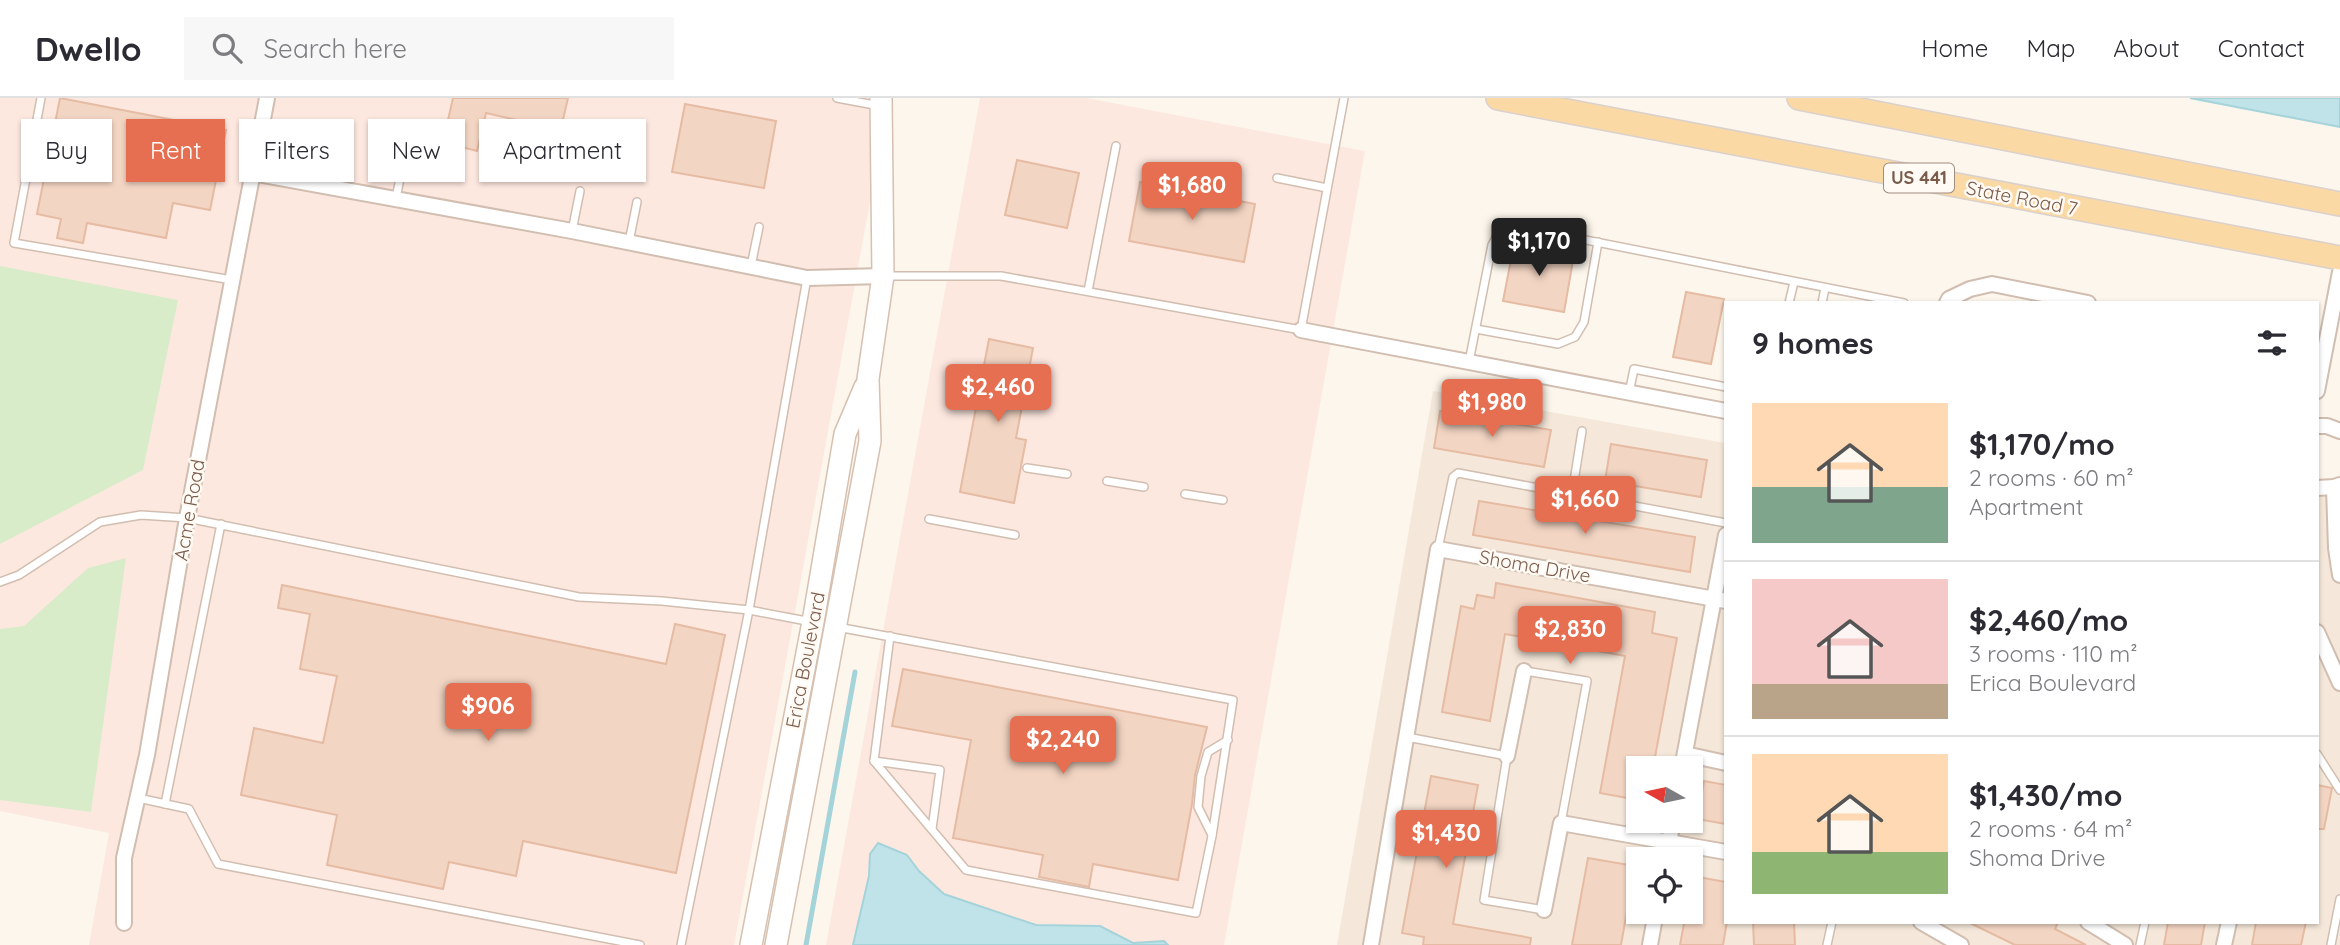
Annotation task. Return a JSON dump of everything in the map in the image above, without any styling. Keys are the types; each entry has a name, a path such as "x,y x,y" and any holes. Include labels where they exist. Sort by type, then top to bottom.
{"main road":[{"name":"State Road 7","path":"1498,98 2340,258"},
{"path":"1799,98 2340,204"}],"street":[{"name":"Acme Road","path":"260,119 263,99"},
{"name":"Erica Boulevard","path":"776,945 870,441 868,379 883,276 881,102"},
{"name":"Acme Road","path":"124,923 124,858 138,799 187,517 250,182"},
{"path":"304,182 572,231 807,278 883,276"},
{"path":"2319,381 2340,272"},
{"path":"1948,301 1970,289 1993,284 2078,301"},
{"path":"1301,330 1724,411"},
{"name":"Erica Boulevard","path":"751,945 813,622 845,434 868,379"},
{"path":"2319,426 2340,431"},
{"path":"2319,488 2337,486 2336,548 2340,575"},
{"path":"1371,945 1438,549"},
{"name":"Shoma Drive","path":"1438,549 1720,599"},
{"path":"1685,756 1720,599 1724,556"},
{"path":"2319,636 2340,683"},
{"path":"1507,756 1524,671"},
{"path":"1703,762 1724,763"},
{"path":"1544,910 1561,822 1724,852"},
{"path":"1668,847 1671,833"},
{"path":"1650,945 1654,924"},
{"path":"1927,924 1961,945"},
{"path":"2091,924 2125,945"},
{"path":"2224,945 2229,924"}],"lane":[{"path":"41,98 14,243 232,280"},
{"path":"837,98 881,102"},
{"path":"883,276 1001,276 1301,330 1344,98"},
{"path":"1088,291 1116,146"},
{"path":"1277,178 1327,188"},
{"path":"396,198 399,182"},
{"path":"572,231 580,191"},
{"path":"629,242 637,202"},
{"path":"1469,362 1492,245 1500,230 1510,225 1893,301"},
{"path":"751,266 759,227"},
{"path":"1476,329 1558,344 1575,337 1584,322 1598,242"},
{"path":"681,945 749,610 807,278"},
{"path":"1789,301 1794,282"},
{"path":"1822,301 1825,288"},
{"path":"1629,393 1634,369 1724,387"},
{"path":"1572,494 1581,431"},
{"path":"1027,468 1067,474"},
{"path":"1438,549 1453,477 1458,473 1724,523"},
{"path":"1107,481 1144,487"},
{"path":"1185,494 1223,500"},
{"path":"0,582 19,575 100,522 141,515 187,517 579,597 662,601 749,610 890,636 1233,700 1212,836 1196,913 966,870 874,761 890,636"},
{"path":"929,519 1016,535"},
{"path":"165,804 221,524"},
{"path":"1524,671 1587,681 1561,822"},
{"path":"1407,737 1507,756 1484,900 1544,910"},
{"path":"1212,836 1198,807 1201,776 1208,752 1228,740"},
{"path":"2319,757 2340,790"},
{"path":"874,761 940,770 932,829"},
{"path":"138,799 189,809 218,864 640,945"},
{"path":"2332,945 2340,899"},
{"path":"1827,945 1832,924"},
{"path":"2140,945 2145,924"}],"shaded area":[{"path":"0,98 889,98 734,945 89,945 109,833 0,811"},
{"path":"980,98 1086,98 1365,151 1224,945 826,945"},
{"path":"1433,391 1724,443 1724,924 2319,924 2319,490 2340,496 2340,945 1337,945"}],"green space":[{"path":"0,266 178,300 143,470 0,544"},
{"path":"126,558 91,812 0,800 0,629 24,626 88,568"}],"water":[{"path":"2190,98 2340,98 2340,127"},
{"path":"878,843 907,855 919,871 944,894 1036,925 1100,926 1133,943 1164,941 1168,945 853,945 869,876 870,854"}],"building":[{"path":"60,98 169,119 126,119 126,182 216,182 210,210 173,203 166,238 87,223 83,243 57,238 61,219 37,214 43,182 112,182 112,119 56,119"},
{"path":"453,98 568,98 563,119 513,119 486,113 485,119 479,119 477,151 465,148 465,119 448,119"},
{"path":"685,104 776,121 764,188 672,172"},
{"path":"1017,160 1079,173 1067,228 1005,215"},
{"path":"1140,182 1255,204 1244,262 1129,241"},
{"path":"1514,244 1574,255 1564,312 1503,301"},
{"path":"1686,292 1724,299 1711,364 1673,357"},
{"path":"989,339 1033,348 1016,438 1026,440 1014,503 960,492"},
{"path":"1440,411 1551,430 1544,467 1434,448"},
{"path":"1611,444 1707,460 1701,497 1605,481"},
{"path":"1479,501 1695,537 1690,572 1473,535"},
{"path":"1496,583 1655,612 1652,633 1677,638 1655,756 1626,756 1626,798 1600,793 1625,656 1505,634 1490,721 1442,712 1461,606 1474,609 1477,595 1494,598"},
{"path":"282,585 666,664 675,624 725,635 676,873 523,841 516,876 449,862 443,889 327,865 337,815 241,795 254,728 323,743 337,676 300,669 310,614 278,608"},
{"path":"903,669 1207,727 1195,775 1178,880 1093,864 1089,887 1039,877 1043,855 953,838 971,740 892,726"},
{"path":"1431,776 1478,785 1453,924 1531,938 1530,945 1423,945 1424,937 1402,933"},
{"path":"1704,781 1724,785 1724,824 1703,820"},
{"path":"2319,785 2332,788 2324,829 2319,829"},
{"path":"1588,858 1626,864 1626,917 1621,945 1572,945"},
{"path":"1703,878 1724,882 1724,924 1727,924 1723,945 1680,945 1684,924 1703,924"},
{"path":"1753,924 1794,924 1795,945 1754,945"},
{"path":"1972,924 2057,924 2055,929 2086,945 2015,945"},
{"path":"2168,924 2205,924 2201,945 2164,945"},
{"path":"2256,924 2306,924 2301,945 2252,945"}],"waterway":[{"path":"806,945 855,672"}]}
